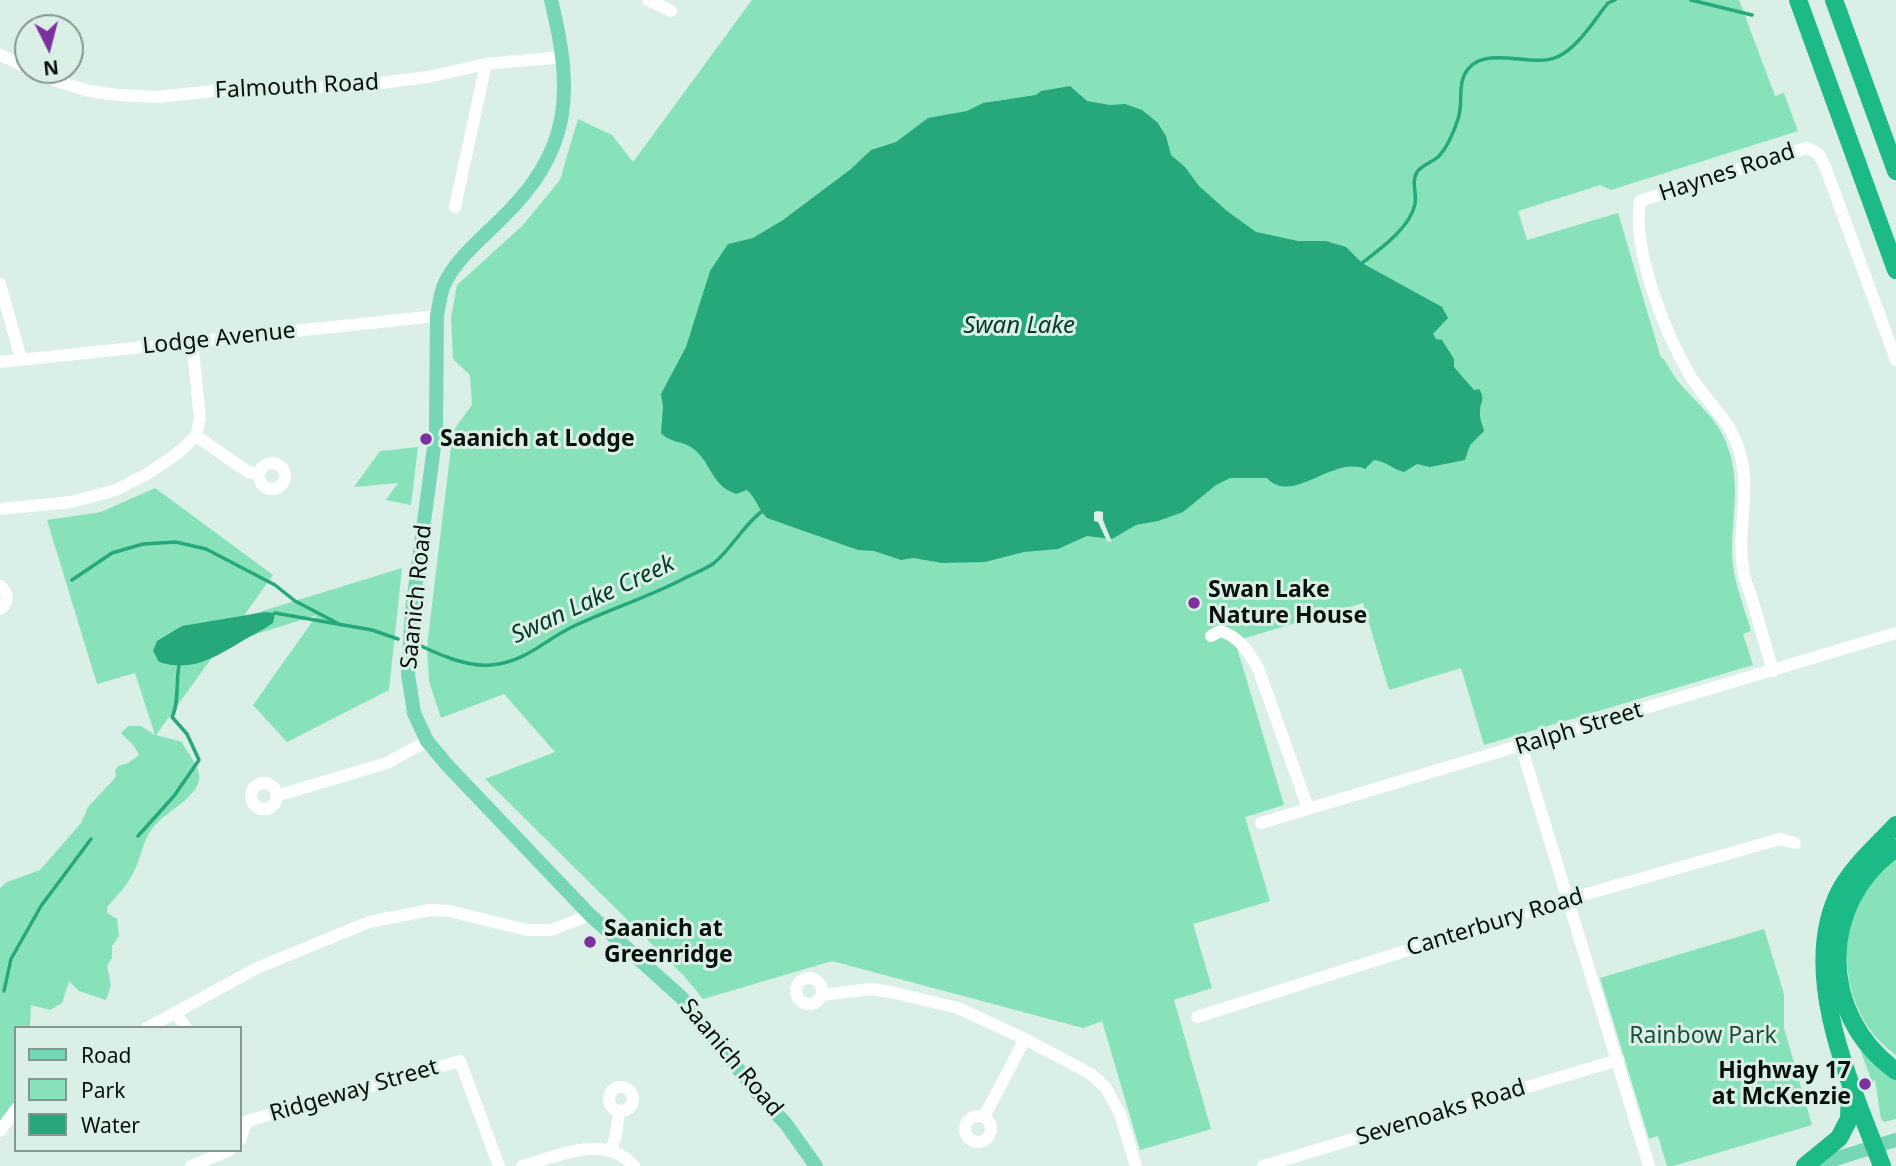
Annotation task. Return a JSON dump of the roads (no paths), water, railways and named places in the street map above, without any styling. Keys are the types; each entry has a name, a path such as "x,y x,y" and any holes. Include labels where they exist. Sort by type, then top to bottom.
{"highway":[{"path":"1798,0 1896,270"},
{"path":"1834,0 1896,171"},
{"path":"1882,1166 1832,1026 1824,974 1827,928 1836,899 1844,884 1896,825"},
{"path":"1896,848 1865,876 1851,899 1839,938 1837,963 1839,984 1850,1018 1870,1048 1896,1071"},
{"path":"1805,1166 1839,1138 1849,1119 1850,1077"}],"main road":[{"name":"Saanich Road","path":"551,0 563,57 565,99 556,138 546,165 518,203 458,262 444,285 438,316 436,432 408,643 410,696 414,713 427,741 590,915 682,998 754,1089 786,1124 816,1166"},
{"path":"1813,1166 1896,1140"}],"street":[{"path":"648,0 671,10"},
{"name":"Falmouth Road","path":"68,84 118,95 158,97 222,90 357,86 428,77 486,64 563,57"},
{"path":"455,207 486,64"},
{"name":"Haynes Road","path":"1773,671 1743,569 1745,476 1739,449 1724,418 1692,379 1661,315 1647,269 1637,219 1640,201 1806,148 1815,150 1820,154 1826,169 1896,360"},
{"path":"0,284 21,359"},
{"name":"Lodge Avenue","path":"0,362 438,316"},
{"path":"0,509 71,502 117,491 178,453 196,436 200,418 192,341"},
{"path":"196,436 247,472 259,474"},
{"path":"0,586 6,591 7,597 6,604 0,609"},
{"path":"1211,636 1220,631 1227,633 1251,656 1258,668 1308,808"},
{"name":"Ralph Street","path":"1261,823 1896,633"},
{"path":"276,796 387,763 427,741"},
{"path":"1521,746 1649,1166"},
{"name":"Canterbury Road","path":"1197,1017 1569,900 1780,839 1795,843"},
{"path":"151,1026 257,968 369,922 430,910 449,911 527,930 551,930 590,915"},
{"path":"822,995 871,989 958,1008 1091,1074 1106,1088 1120,1114 1136,1166"},
{"path":"176,1013 185,1026"},
{"path":"984,1117 1025,1039"},
{"name":"Sevenoaks Road","path":"1263,1166 1618,1060"},
{"name":"Ridgeway Street","path":"243,1116 460,1061 499,1166"},
{"path":"0,1130 14,1112"},
{"path":"611,1150 619,1112"},
{"path":"522,1166 598,1147 625,1156 634,1166"},
{"path":"191,1166 225,1152"}],"water":[{"name":"Swan Lake","path":"1070,86 1087,101 1110,105 1125,104 1142,110 1157,122 1166,136 1171,155 1185,167 1199,186 1256,232 1298,241 1326,241 1346,247 1362,263 1442,307 1448,318 1433,334 1436,339 1442,340 1454,359 1454,367 1474,390 1479,389 1482,395 1480,414 1484,431 1470,445 1465,460 1430,467 1417,464 1404,472 1374,460 1365,469 1340,468 1301,484 1288,486 1277,485 1267,478 1230,478 1216,485 1183,512 1136,525 1112,539 1087,536 1058,549 1024,552 985,562 942,563 913,558 901,560 874,551 858,550 767,518 747,490 736,494 727,490 698,453 661,433 661,394 686,347 710,271 728,244 753,238 783,220 851,169 871,150 896,142 928,118 967,111 983,103 1036,95 1041,91"},
{"path":"265,612 275,613 273,623 201,662 171,665 159,662 153,651 157,641 182,626"}],"waterway":[{"name":"Swan Lake Creek","path":"1362,263 1401,230 1412,213 1415,204 1415,176 1421,168 1438,157 1450,139 1460,113 1461,86 1469,68 1488,59 1547,60 1557,57 1572,47 1608,3 1615,0"},
{"name":"Swan Lake Creek","path":"1691,0 1752,15"},
{"name":"Swan Lake Creek","path":"419,645 473,664 491,665 514,660 572,627 658,591 711,565 761,512"},
{"path":"72,580 112,553 143,544 176,542 206,549 275,585 295,601 341,625"},
{"name":"Swan Lake Creek","path":"275,613 372,630 398,639"},
{"name":"Swan Lake Creek","path":"138,836 174,796 199,760 187,734 172,717 176,706 179,665"},
{"name":"Swan Lake Creek","path":"4,991 11,959 41,906 91,839"}],"place":[{"name":"Saanich at Lodge","path":"426,439"},
{"name":"Swan Lake Nature House","path":"1194,603"},
{"name":"Saanich at Greenridge","path":"590,942"},
{"name":"Highway 17 at McKenzie","path":"1865,1084"}],"park label":[{"name":"Rainbow Park","path":"1703,1036"}]}
